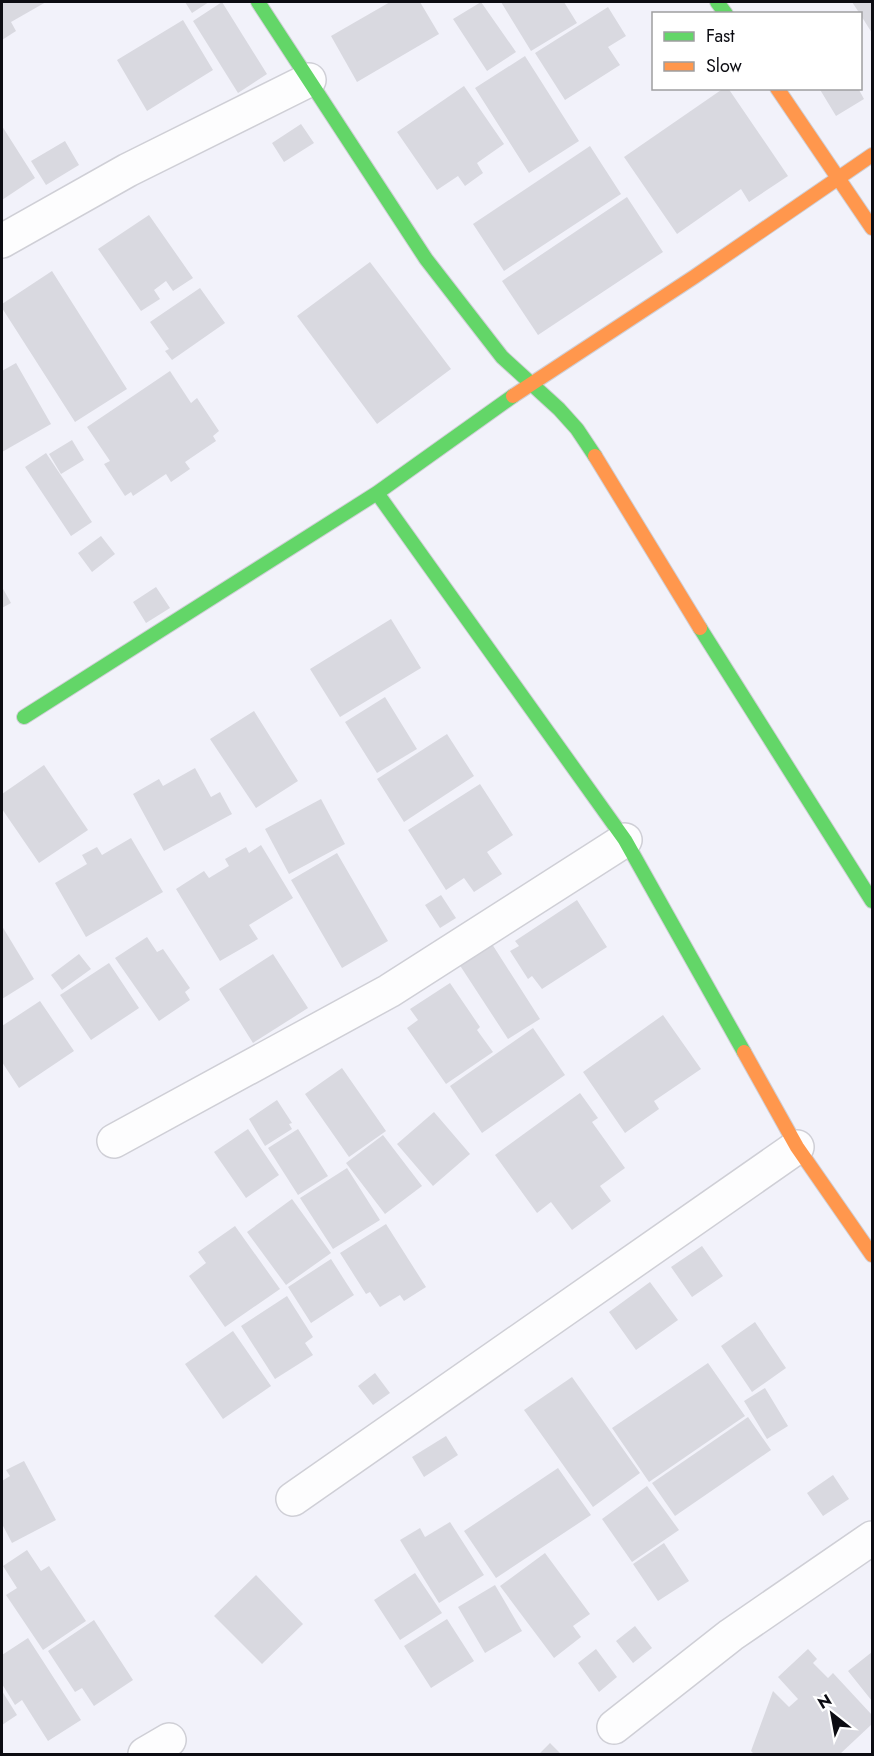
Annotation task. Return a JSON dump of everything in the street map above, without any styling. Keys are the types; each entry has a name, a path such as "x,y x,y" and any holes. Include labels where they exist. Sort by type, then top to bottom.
{"street":[{"path":"258,2 426,259 502,357 559,409 577,429 606,472 724,668 873,901"},
{"path":"2,242 128,170 309,80"},
{"path":"778,90 873,228"},
{"path":"24,717 377,493 530,384 694,277 873,155"},
{"path":"377,493 625,840 798,1147 873,1254"},
{"path":"114,1141 390,992 625,840"},
{"path":"293,1498 798,1147"},
{"path":"614,1727 731,1635 873,1538"}],"building":[{"path":"2,2 46,2 11,22 16,31 2,40"},
{"path":"185,2 209,2 192,13"},
{"path":"222,2 267,74 238,93 193,21"},
{"path":"390,2 420,2 439,34 357,82 331,36"},
{"path":"481,2 516,52 487,71 453,19"},
{"path":"501,2 564,2 577,23 531,51"},
{"path":"852,2 872,2 872,33 862,17 862,12 859,12"},
{"path":"608,7 626,36 608,47 620,65 565,100 535,53"},
{"path":"183,20 213,70 147,111 117,60"},
{"path":"525,56 579,141 529,173 475,88"},
{"path":"464,86 504,144 477,163 483,173 465,186 458,176 437,190 397,132"},
{"path":"721,90 729,90 788,176 749,202 741,189 677,234 624,157"},
{"path":"820,90 859,90 864,99 836,116"},
{"path":"301,124 314,143 284,162 272,143"},
{"path":"2,126 35,178 2,200"},
{"path":"65,141 79,165 46,185 31,161"},
{"path":"590,146 621,194 504,271 473,224"},
{"path":"627,197 663,252 538,335 502,281"},
{"path":"149,215 193,278 173,291 166,281 154,290 160,299 141,311 98,249"},
{"path":"370,262 451,369 377,424 297,316"},
{"path":"52,271 127,389 75,422 2,308 2,304"},
{"path":"200,288 225,323 172,360 165,351 169,349 150,322"},
{"path":"16,363 51,424 2,452 2,371"},
{"path":"170,371 191,403 197,398 219,431 213,436 216,441 185,462 190,469 171,482 166,474 133,496 131,492 125,496 104,464 110,461 87,427"},
{"path":"72,440 84,460 61,474 49,454"},
{"path":"46,453 92,522 71,536 25,467"},
{"path":"101,536 115,554 92,572 78,553"},
{"path":"2,587 11,603 2,608"},
{"path":"156,587 170,608 146,623 133,602"},
{"path":"391,619 421,668 340,717 310,669"},
{"path":"385,697 417,749 377,773 345,722"},
{"path":"254,711 298,781 256,808 210,739"},
{"path":"447,734 474,776 404,822 377,779"},
{"path":"44,765 88,830 39,863 2,809 2,794"},
{"path":"195,768 211,797 220,792 232,814 164,851 133,794 159,779 163,786"},
{"path":"480,784 513,835 487,852 502,874 474,892 464,878 446,890 408,830"},
{"path":"321,799 345,844 289,874 265,829"},
{"path":"131,838 163,892 86,937 55,883 87,864 82,855 97,847 102,855"},
{"path":"261,845 293,898 249,925 258,939 220,961 176,889 204,871 209,878 229,866 225,859 246,847 249,853"},
{"path":"337,853 388,941 342,968 291,880"},
{"path":"441,895 456,918 440,928 425,905"},
{"path":"577,900 607,947 542,989 532,976 528,979 510,951 519,946 515,941"},
{"path":"2,926 34,979 2,999"},
{"path":"147,937 157,952 163,949 190,988 185,992 190,1000 159,1021 115,958"},
{"path":"492,944 540,1019 508,1039 459,964"},
{"path":"79,954 91,969 62,990 51,975"},
{"path":"273,954 308,1008 253,1043 219,989"},
{"path":"109,963 139,1008 91,1040 60,995"},
{"path":"450,983 480,1027 477,1030 493,1052 446,1084 407,1028 418,1020 410,1009"},
{"path":"40,1001 74,1051 19,1088 2,1062 2,1026"},
{"path":"663,1015 701,1069 654,1101 659,1109 625,1133 583,1072"},
{"path":"533,1028 565,1075 482,1133 450,1086"},
{"path":"342,1068 386,1131 349,1157 305,1094"},
{"path":"580,1093 598,1118 592,1122 625,1168 600,1186 611,1201 572,1230 551,1202 537,1213 495,1155"},
{"path":"277,1100 292,1123 289,1124 292,1129 265,1146 249,1119"},
{"path":"434,1112 470,1154 433,1186 397,1144"},
{"path":"248,1129 279,1175 246,1198 214,1152"},
{"path":"298,1129 328,1176 298,1195 268,1148"},
{"path":"383,1135 422,1186 385,1214 346,1163"},
{"path":"347,1168 380,1220 333,1249 300,1198"},
{"path":"292,1199 331,1253 286,1285 247,1232"},
{"path":"386,1224 426,1287 404,1301 400,1295 380,1307 370,1292 366,1294 340,1253"},
{"path":"235,1226 280,1289 225,1327 189,1276 206,1263 198,1252"},
{"path":"702,1246 723,1276 692,1297 671,1267"},
{"path":"331,1259 354,1295 311,1323 288,1287"},
{"path":"650,1282 678,1320 636,1350 609,1312"},
{"path":"287,1296 313,1337 305,1343 313,1355 275,1379 241,1326"},
{"path":"755,1322 786,1368 752,1392 721,1346"},
{"path":"233,1331 271,1386 223,1419 185,1364"},
{"path":"708,1363 745,1416 649,1482 612,1428"},
{"path":"375,1373 390,1393 373,1405 358,1386"},
{"path":"572,1377 640,1473 593,1507 524,1410"},
{"path":"765,1388 788,1426 767,1439 744,1401"},
{"path":"748,1417 771,1450 675,1516 652,1483"},
{"path":"446,1436 458,1455 424,1477 412,1457"},
{"path":"24,1461 56,1520 12,1543 2,1524 2,1481 10,1476 6,1470"},
{"path":"558,1468 591,1515 496,1578 464,1531"},
{"path":"833,1475 849,1499 823,1516 807,1493"},
{"path":"647,1486 679,1530 632,1562 602,1519"},
{"path":"450,1522 484,1575 439,1603 400,1540 420,1528 425,1537"},
{"path":"664,1543 689,1581 658,1601 633,1564"},
{"path":"27,1550 41,1571 49,1566 86,1621 43,1650 6,1595 17,1588 3,1566"},
{"path":"545,1553 590,1614 573,1626 581,1637 554,1658 500,1586"},
{"path":"415,1573 442,1613 400,1640 374,1600"},
{"path":"256,1575 303,1624 262,1664 214,1616"},
{"path":"495,1585 522,1631 485,1653 458,1607"},
{"path":"447,1619 474,1661 431,1688 404,1646"},
{"path":"94,1620 133,1680 94,1706 82,1688 75,1692 48,1651"},
{"path":"635,1626 652,1648 633,1663 616,1641"},
{"path":"28,1638 81,1720 48,1741 22,1700 15,1705 2,1684 2,1655"},
{"path":"596,1649 617,1677 599,1692 578,1663"},
{"path":"808,1649 817,1659 813,1663 828,1678 833,1673 872,1715 872,1724 840,1754 754,1754 751,1751 773,1691 789,1707 798,1699 778,1677"},
{"path":"872,1652 872,1701 848,1671"},
{"path":"2,1691 17,1715 2,1725"},
{"path":"550,1743 561,1754 539,1754"}],"traffic: fast":[{"path":"258,2 426,259 502,357 559,409 577,429 595,456"},
{"path":"717,2 724,12"},
{"path":"24,717 377,493 513,396"},
{"path":"377,493 625,840 744,1052"},
{"path":"700,628 872,901"}],"traffic: slow":[{"path":"778,90 872,228"},
{"path":"513,396 694,277 872,155"},
{"path":"595,456 700,628"},
{"path":"744,1052 797,1147 872,1255"}]}
